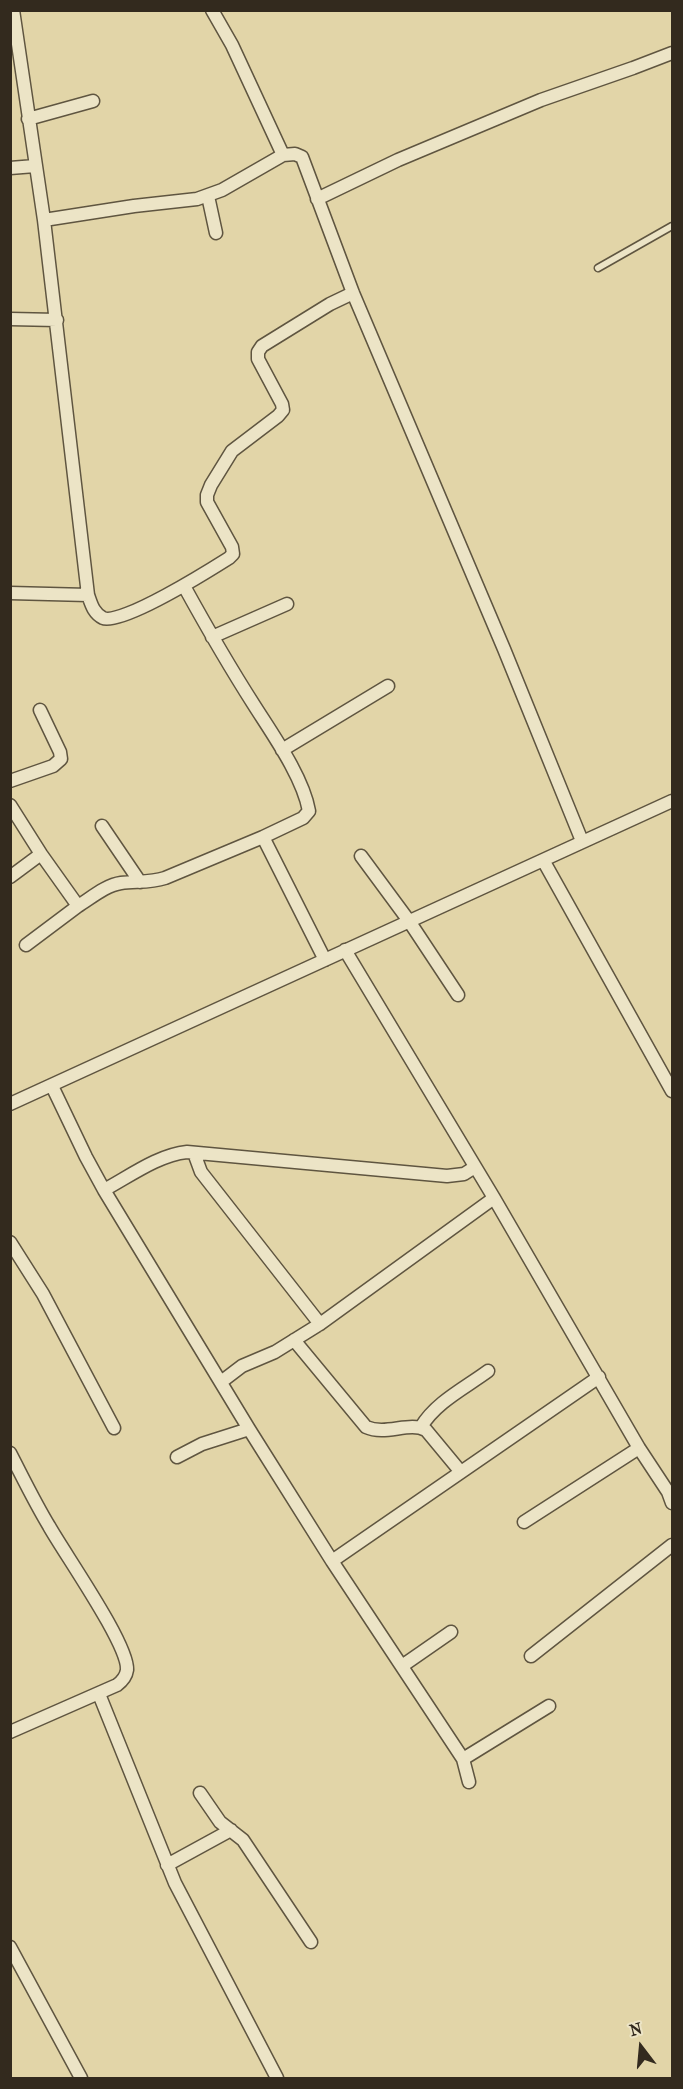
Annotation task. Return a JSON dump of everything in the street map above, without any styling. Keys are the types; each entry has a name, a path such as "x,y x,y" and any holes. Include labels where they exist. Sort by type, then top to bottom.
{"street":[{"path":"13,10 57,320 88,595 95,612 104,618 113,619 133,612 184,586 233,554 232,547 207,502 207,495 211,484 232,451 283,410 258,359 258,352 262,346 330,304 353,293"},
{"path":"212,10 232,45 283,155"},
{"path":"317,199 398,160 541,100 672,52"},
{"path":"28,119 93,101"},
{"path":"44,220 134,206 186,202 208,196 283,155 295,154 302,157 353,293 496,628 582,842"},
{"path":"10,168 35,166"},
{"path":"208,196 216,234"},
{"path":"10,319 57,320"},
{"path":"26,945 78,906 111,886 165,878 303,818 309,811 307,800 282,750 212,637 184,586"},
{"path":"10,593 88,595"},
{"path":"212,637 287,604"},
{"path":"282,750 388,686"},
{"path":"10,781 53,766 61,759 60,752 40,710"},
{"path":"10,1104 672,801"},
{"path":"10,805 16,826 41,854 78,906"},
{"path":"102,825 140,882"},
{"path":"262,837 325,960"},
{"path":"10,877 41,854"},
{"path":"361,856 409,921 458,995"},
{"path":"543,860 672,1091"},
{"path":"345,950 494,1198 639,1448 668,1492 672,1503"},
{"path":"52,1086 104,1190 332,1561 463,1759 469,1782"},
{"path":"104,1190 176,1154 194,1153 447,1176 465,1174 475,1167"},
{"path":"194,1153 201,1172 320,1323"},
{"path":"221,1382 242,1366 275,1352 320,1323 494,1198"},
{"path":"10,1242 43,1294 114,1428"},
{"path":"294,1340 366,1427 384,1431 421,1427 460,1471"},
{"path":"421,1427 428,1415 488,1371"},
{"path":"332,1561 599,1377"},
{"path":"177,1457 202,1444 249,1429"},
{"path":"524,1522 639,1448"},
{"path":"10,1453 47,1524 91,1592 116,1638 127,1671 123,1680 99,1694 10,1732"},
{"path":"531,1656 672,1545"},
{"path":"402,1666 451,1632"},
{"path":"99,1694 183,1900 277,2079"},
{"path":"463,1759 549,1706"},
{"path":"201,1793 220,1822 243,1840 311,1942"},
{"path":"167,1865 231,1830"},
{"path":"10,1947 81,2079"}],"lane":[{"path":"598,268 672,226"}]}
